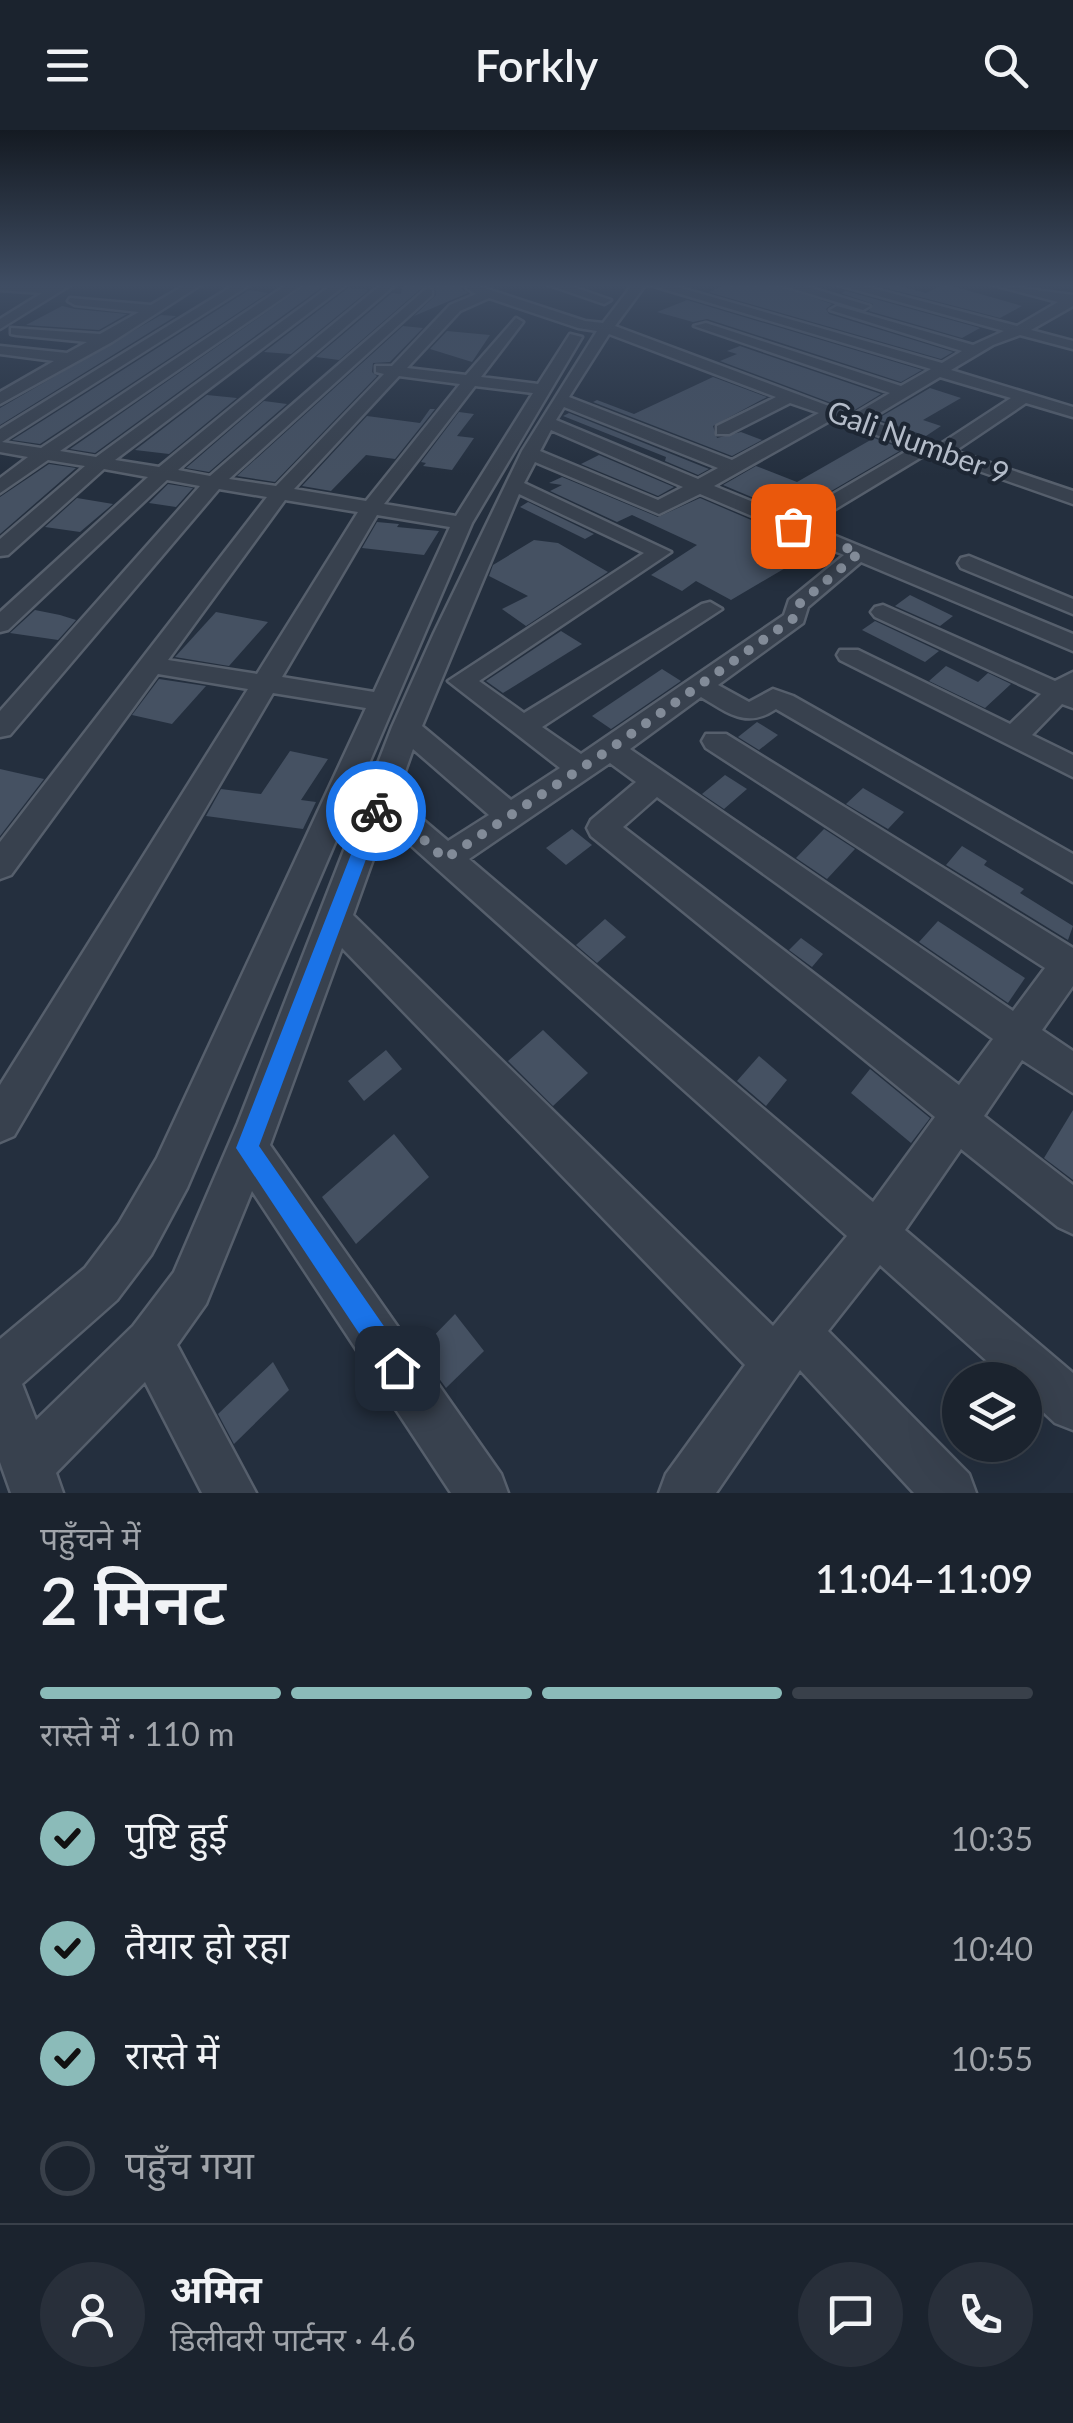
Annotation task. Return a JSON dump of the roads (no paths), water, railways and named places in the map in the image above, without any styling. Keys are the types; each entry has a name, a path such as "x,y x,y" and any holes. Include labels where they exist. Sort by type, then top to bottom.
{"street":[{"path":"0,399 88,348"},
{"path":"0,437 138,348"},
{"path":"191,348 468,380 732,467"},
{"path":"0,488 196,348"},
{"path":"0,550 100,463 252,348"},
{"path":"0,625 156,475 307,348"},
{"path":"0,728 213,483 363,348"},
{"path":"0,866 281,492 417,348"},
{"path":"0,1122 370,509 495,348"},
{"path":"14,1424 172,1173 462,524 550,404 581,348"},
{"name":"Gali Number 9","path":"670,348 789,397 1073,498"},
{"path":"767,348 902,392"},
{"path":"869,348 1071,410"},
{"path":"854,421 978,348"},
{"path":"0,350 70,358"},
{"path":"14,374 40,376"},
{"path":"723,430 789,397"},
{"path":"793,526 1024,397"},
{"path":"14,1424 150,1344 190,1288 248,1148 406,727 490,531 532,454 550,404"},
{"path":"550,404 699,486 1073,643"},
{"path":"532,454 659,508 832,412"},
{"path":"0,447 462,524"},
{"path":"516,486 660,552 463,678 464,685 580,769"},
{"path":"445,859 610,749 794,618 798,605 859,553"},
{"path":"970,563 1073,607"},
{"path":"522,727 710,609"},
{"path":"882,612 1068,690 1014,736"},
{"path":"849,654 1073,767"},
{"path":"150,666 384,702"},
{"path":"699,686 745,711 778,699 1073,869"},
{"path":"406,727 509,815"},
{"path":"685,1493 786,1348 878,1232 1017,1034 1071,966 716,741"},
{"path":"610,749 1073,1074"},
{"path":"656,782 602,828 1073,1212"},
{"path":"380,800 1073,1405"},
{"path":"335,919 786,1348 950,1493"},
{"path":"248,1148 482,1493"},
{"path":"150,1344 230,1493"}]}
